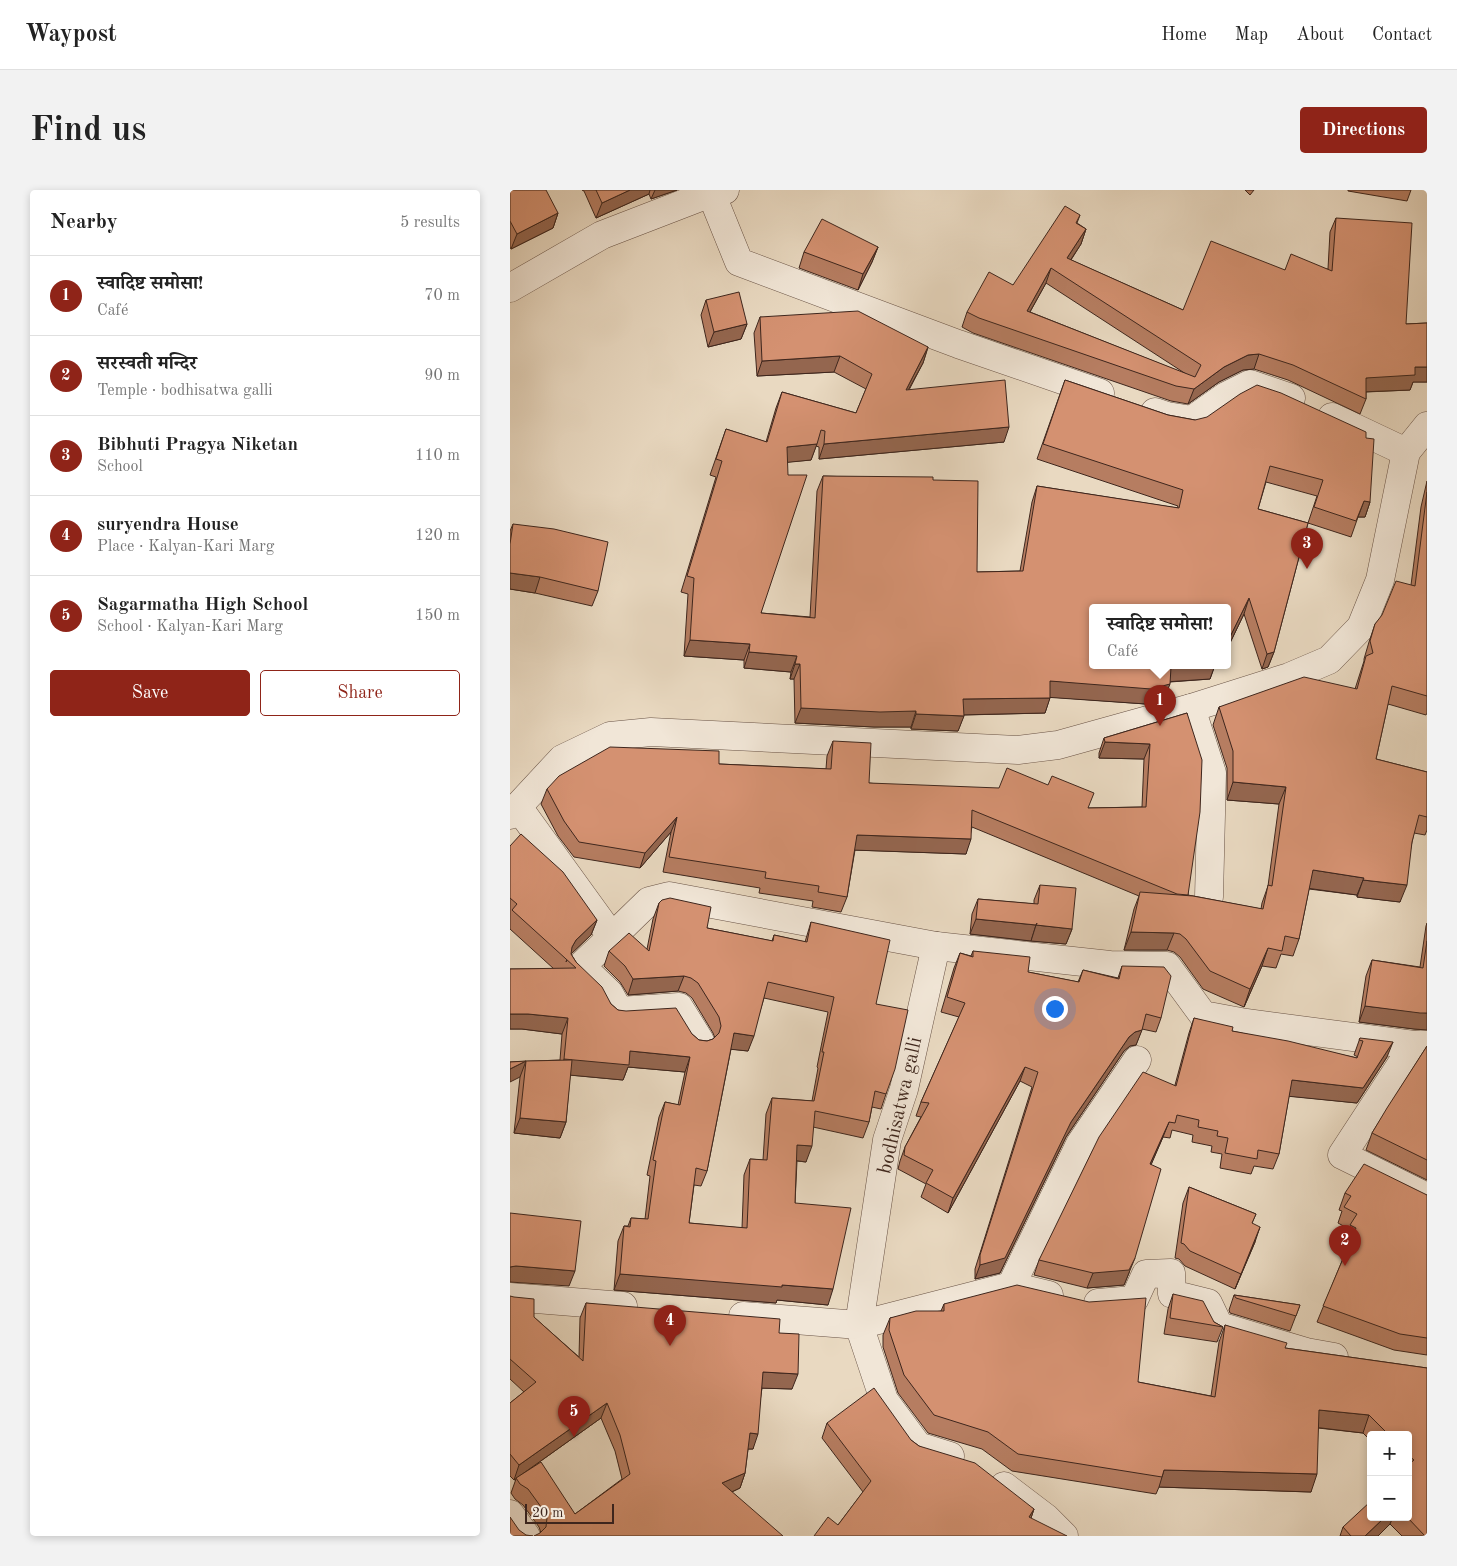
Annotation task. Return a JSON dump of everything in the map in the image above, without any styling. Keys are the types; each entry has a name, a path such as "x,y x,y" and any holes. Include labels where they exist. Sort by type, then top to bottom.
{"street":[{"path":"510,288 602,235 718,192 739,262 958,344 1167,416 1192,420 1226,396 1250,384 1281,394 1406,452"},
{"path":"612,937 514,811 562,759 610,736 651,732 1018,750 1058,745 1191,708 1289,677 1329,660 1361,627 1380,580 1406,452 1427,426"},
{"path":"1191,708 1212,774 1209,897"},
{"path":"700,1041 679,1007 620,1011 609,992 581,966 649,901 669,896 936,946 1110,965 1167,966 1203,1015 1246,1023 1421,1045 1342,1155 1427,1197"},
{"name":"bodhisatwa galli","path":"936,946 904,1089 887,1140 859,1325 884,1400 918,1446 980,1467 1048,1530"},
{"path":"1011,1286 1080,1144 1137,1060"},
{"path":"714,1314 859,1325 1011,1286 1086,1304 1134,1300 1146,1274 1171,1273 1172,1294 1208,1303 1219,1326 1306,1352 1362,1361"},
{"path":"510,1297 646,1308"},
{"path":"510,1514 526,1536"}],"building":[{"path":"510,190 546,190 558,213 517,234 510,221"},
{"path":"596,190 630,190 602,203"},
{"path":"1065,206 1080,215 1076,223 1086,229 1067,258 1183,310 1211,241 1285,270 1291,254 1332,271 1336,218 1412,223 1406,324 1427,323 1427,367 1415,367 1415,375 1366,378 1366,399 1293,365 1259,354 1248,355 1224,367 1194,389 1176,386 979,318 967,312 989,272 1013,285","holes":["1051,268 1201,365 1195,377 1027,311"]},
{"path":"822,219 878,247 863,274 804,252"},
{"path":"739,292 747,324 714,332 706,300"},
{"path":"858,311 928,347 906,390 1005,380 1009,427 824,444 825,431 821,430 817,444 787,447 788,475 807,475 761,613 815,618 823,476 933,477 933,480 978,481 977,572 1023,571 1037,486 1179,508 1183,490 1043,444 1065,380 1168,415 1195,420 1207,417 1240,394 1257,385 1281,393 1366,432 1366,438 1374,439 1370,502 1364,501 1356,521 1314,507 1323,480 1270,466 1258,509 1308,523 1274,652 1267,654 1249,598 1231,635 1231,604 1089,604 1089,669 1171,669 1170,684 1151,689 1050,681 1050,698 963,699 964,716 916,714 916,711 880,712 801,708 800,664 795,664 797,656 749,652 750,644 690,640 694,578 687,576 722,461 716,459 726,429 767,442 782,392 856,413 872,374 840,356 762,361 760,317"},
{"path":"1427,492 1427,696 1392,686 1376,759 1427,772 1427,817 1419,815 1412,842 1407,885 1363,880 1364,878 1313,870 1299,939 1285,936 1282,951 1268,948 1250,989 1210,971 1186,939 1180,934 1131,932 1140,892 1193,896 1263,909 1268,885 1272,886 1286,787 1233,782 1233,751 1219,707 1304,677 1357,689 1366,656 1373,653 1370,641 1375,624 1382,615 1396,581 1415,586"},
{"path":"513,524 554,529 608,542 598,591 540,577 510,573 510,544"},
{"path":"1187,713 1202,760 1200,812 1188,895 1177,894 972,810 971,839 857,835 847,897 818,892 819,886 765,878 766,872 669,857 677,817 645,853 579,842 564,821 547,789 559,776 610,747 719,751 719,764 831,769 833,741 871,743 869,783 999,788 1007,768 1048,785 1052,776 1094,793 1088,808 1146,807 1150,744 1105,742 1104,738"},
{"path":"521,834 563,872 597,920 576,940 571,954 576,962 602,987 611,1004 618,1010 626,1011 676,1008 692,1034 699,1040 707,1041 713,1039 719,1033 721,1026 719,1017 698,983 684,976 633,979 625,966 609,951 629,933 649,951 659,903 662,900 670,898 711,907 707,928 773,941 774,935 807,942 811,922 890,940 876,1004 908,1010 895,1069 886,1094 875,1091 869,1122 815,1111 812,1146 797,1145 795,1203 851,1208 833,1289 782,1285 782,1287 620,1274 624,1226 630,1227 631,1218 648,1219 656,1161 653,1160 665,1102 680,1105 690,1057 630,1051 629,1065 564,1059 568,1018 510,1014 510,969 576,968 512,910 517,904 510,898 510,846","holes":["768,982 834,997 814,1101 772,1098 767,1160 750,1159 747,1228 689,1223 696,1168 707,1171 734,1033 754,1036"]},
{"path":"1040,885 1076,888 1072,929 976,919 978,899 1038,904"},
{"path":"1427,941 1427,1013 1365,1006 1372,960 1423,968"},
{"path":"973,951 1030,957 1028,972 1079,982 1083,970 1119,979 1122,966 1164,967 1171,976 1161,1018 1146,1014 1142,1030 1135,1032 1129,1037 1071,1122 1005,1258 980,1265 980,1255 1038,1072 1025,1067 953,1198 926,1183 933,1170 904,1155 905,1147 929,1103 921,1102 965,1003 947,997 960,953 973,957"},
{"path":"1194,1018 1233,1027 1232,1031 1288,1041 1357,1058 1363,1041 1359,1040 1360,1038 1393,1042 1363,1088 1292,1080 1279,1154 1258,1150 1257,1159 1225,1153 1228,1138 1217,1136 1218,1131 1198,1127 1199,1120 1177,1115 1175,1123 1169,1122 1150,1164 1161,1169 1135,1258 1129,1270 1093,1273 1039,1260 1099,1137 1143,1072 1176,1086"},
{"path":"1427,1046 1427,1160 1372,1133"},
{"path":"572,1060 566,1122 520,1118 526,1061"},
{"path":"526,1061 510,1069 510,1062"},
{"path":"1364,1164 1427,1195 1427,1338 1400,1334 1323,1306 1356,1228 1350,1225 1357,1214 1344,1207 1351,1196 1345,1193"},
{"path":"1189,1187 1256,1214 1252,1223 1260,1227 1241,1274 1190,1251 1181,1243"},
{"path":"510,1213 581,1221 575,1271 510,1267"},
{"path":"1017,1285 1089,1302 1146,1298 1138,1382 1215,1397 1225,1325 1287,1343 1285,1348 1427,1368 1427,1536 1411,1521 1412,1462 1414,1460 1412,1458 1412,1431 1385,1431 1369,1415 1319,1410 1317,1474 1164,1470 1162,1477 1018,1454 988,1432 934,1415 904,1375 889,1330 890,1318 916,1311 944,1311 944,1304"},
{"path":"1173,1294 1203,1301 1214,1322 1223,1327 1170,1318"},
{"path":"1234,1295 1300,1305 1296,1316 1236,1298"},
{"path":"510,1296 534,1299 534,1317 583,1361 586,1303 780,1319 779,1333 799,1334 798,1374 763,1372 758,1434 750,1433 745,1473 722,1483 783,1536 534,1536 546,1527 547,1518 528,1489 520,1484 516,1478 541,1462 575,1514 630,1474 620,1435 607,1403 519,1465 510,1454 510,1403 536,1382 510,1359"},
{"path":"874,1388 911,1440 919,1446 975,1463 1034,1509 1029,1517 1067,1536 814,1536 828,1517 838,1525 871,1481 827,1423"},
{"path":"1367,1505 1367,1521 1381,1521 1365,1536 1351,1536 1343,1527"},
{"path":"510,1517 519,1530 526,1535 533,1536 510,1536"}],"place":[{"name":"Bibhuti Pragya Niketan","path":"1307,569"},
{"name":"स्वादिष्ट समोसा!","path":"1160,726"},
{"name":"सरस्वती मन्दिर","path":"1345,1266"},
{"name":"suryendra House","path":"670,1346"},
{"name":"Sagarmatha High School","path":"574,1437"}]}
